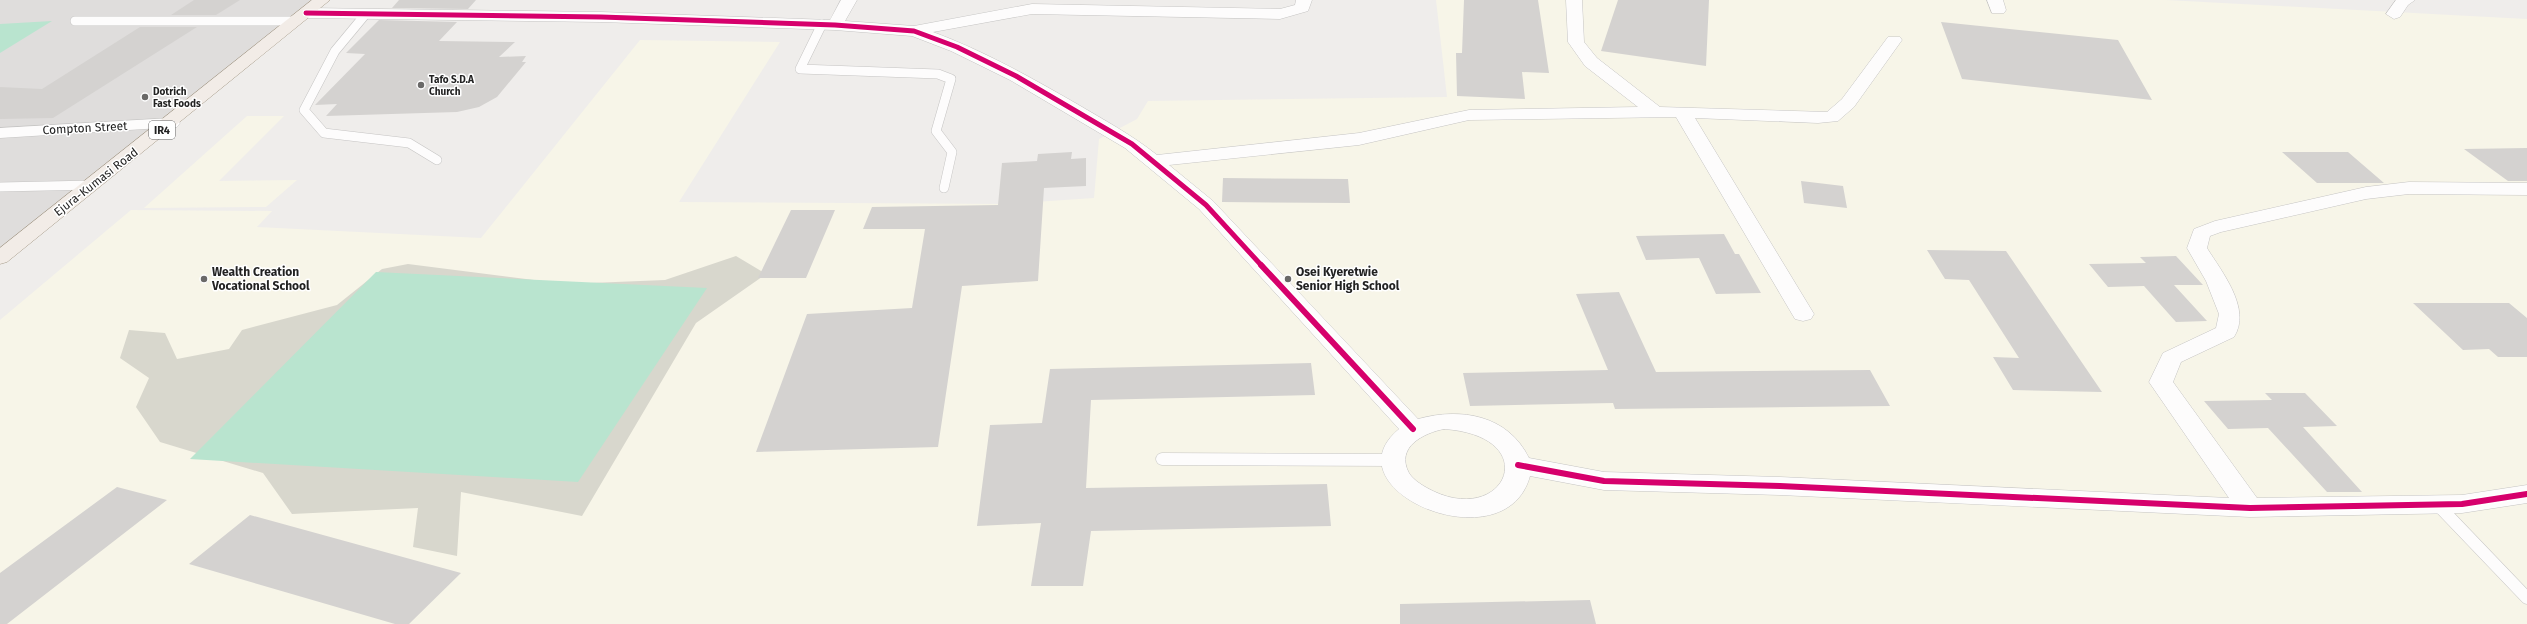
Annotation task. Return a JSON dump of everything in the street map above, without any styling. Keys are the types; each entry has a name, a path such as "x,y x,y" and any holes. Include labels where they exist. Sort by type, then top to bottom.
{"main road":[{"name":"Ejura-Kumasi Road","path":"0,258 171,123 322,0"}],"street":[{"path":"828,24 849,0"},
{"path":"914,31 1034,5 1280,14 1302,8 1304,0"},
{"path":"1574,0 1576,42 1591,62 1655,112"},
{"path":"2394,14 2402,2 2407,0"},
{"path":"301,17 601,17 828,24 914,31 957,47 1016,76 1132,144 1206,205 1413,429"},
{"path":"1151,161 1359,139 1468,115 1682,112 1818,118 1832,117 1848,103 1894,40"},
{"path":"1682,112 1803,314"},
{"name":"Compton Street","path":"0,133 171,123"},
{"path":"2250,508 2161,382 2171,358 2226,332 2230,314 2217,281 2197,248 2201,233 2215,227 2366,193 2409,188 2527,189"},
{"path":"1444,421 1478,425 1493,432 1506,442 1514,453 1518,465 1517,478 1511,489 1500,498 1486,505 1450,507 1432,502 1416,494 1404,484 1396,473 1393,460 1399,443 1413,429 1444,421"},
{"path":"1518,465 1604,481 1780,486 2250,508 2462,504 2527,494"}],"lane":[{"path":"364,16 334,51 304,110 324,133 409,143 437,160"},
{"path":"75,21 301,17"},
{"path":"828,24 800,64 800,69 807,71 938,74 948,76 951,79 936,131 952,152 944,188"},
{"path":"0,187 93,185"},
{"path":"1162,459 1393,460"},
{"path":"2437,504 2527,598"}],"shaded area":[{"path":"0,0 313,0 105,169 0,248"},
{"name":"Osei Kyeretwie Senior High School","path":"1436,0 2166,0 2527,19 2527,624 0,624 0,320 131,210 272,211 257,227 481,238 640,40 780,42 679,202 1005,204 1094,198 1099,139 1137,119 1148,101 1447,97"},
{"path":"247,116 284,116 219,181 297,180 266,207 144,208"},
{"path":"736,256 766,274 696,323 582,516 461,492 457,556 413,547 418,508 292,514 263,473 160,442 136,407 149,378 120,358 129,330 165,333 177,359 229,349 242,330 337,305 382,269 408,264 566,284 665,280"}],"green space":[{"path":"52,21 0,53 0,24"},
{"path":"376,272 707,288 578,482 190,459"}],"building":[{"path":"194,0 240,0 216,15 171,15"},
{"path":"399,0 476,0 468,9 392,8"},
{"path":"1464,0 1538,0 1549,73 1522,72 1525,99 1457,96 1456,53 1462,53"},
{"path":"1618,0 1709,0 1706,66 1601,51"},
{"name":"Tafo S.D.A Church","path":"379,20 457,22 439,41 515,42 499,57 526,56 522,62 526,62 497,97 479,107 457,112 326,116 337,104 315,105 365,54 346,53"},
{"path":"1941,22 2118,40 2152,100 1962,79"},
{"path":"140,27 197,27 53,118 0,119 0,87 42,89"},
{"path":"2527,148 2527,181 2508,181 2464,149"},
{"path":"1072,152 1071,159 1086,158 1086,186 1044,188 1038,281 962,286 938,447 756,452 807,314 912,308 925,229 863,229 872,207 998,205 1002,163 1037,161 1038,154"},
{"path":"2282,152 2348,152 2384,183 2317,183"},
{"path":"1223,178 1348,179 1350,203 1222,202"},
{"path":"1801,181 1843,186 1847,208 1804,203"},
{"path":"791,210 835,210 806,278 758,278"},
{"path":"1724,234 1735,254 1739,254 1761,293 1716,294 1699,258 1646,260 1636,236"},
{"path":"1927,250 2006,251 2102,392 2013,390 1993,357 2019,358 1969,280 1945,279"},
{"path":"2176,256 2203,285 2174,285 2207,321 2176,322 2144,286 2108,287 2089,264 2146,263 2140,257"},
{"path":"1619,292 1656,372 1870,370 1890,406 1615,409 1613,403 1470,406 1463,373 1608,370 1576,294"},
{"path":"2413,303 2509,303 2527,318 2527,357 2498,357 2489,349 2463,350"},
{"path":"1311,363 1315,395 1091,400 1086,488 1327,484 1331,526 1091,531 1083,586 1031,586 1041,523 977,526 990,425 1042,423 1050,369"},
{"path":"2265,393 2305,393 2337,426 2303,427 2362,492 2327,492 2268,428 2228,429 2204,401 2272,400"},
{"path":"117,487 167,500 7,624 0,624 0,573"},
{"path":"250,515 461,573 409,624 395,624 189,564"},
{"path":"1590,600 1596,624 1400,624 1400,604"}],"cycle path":[{"path":"306,13 601,17 835,25 914,31 957,47 1016,76 1132,144 1206,205 1413,429"},
{"path":"1518,465 1604,481 1780,486 2250,508 2462,504 2527,494"}],"place":[{"name":"Tafo S.D.A Church","path":"421,85"},
{"name":"Dotrich Fast Foods","path":"145,97"},
{"name":"Wealth Creation Vocational School","path":"204,279"},
{"name":"Osei Kyeretwie Senior High School","path":"1288,279"}]}
